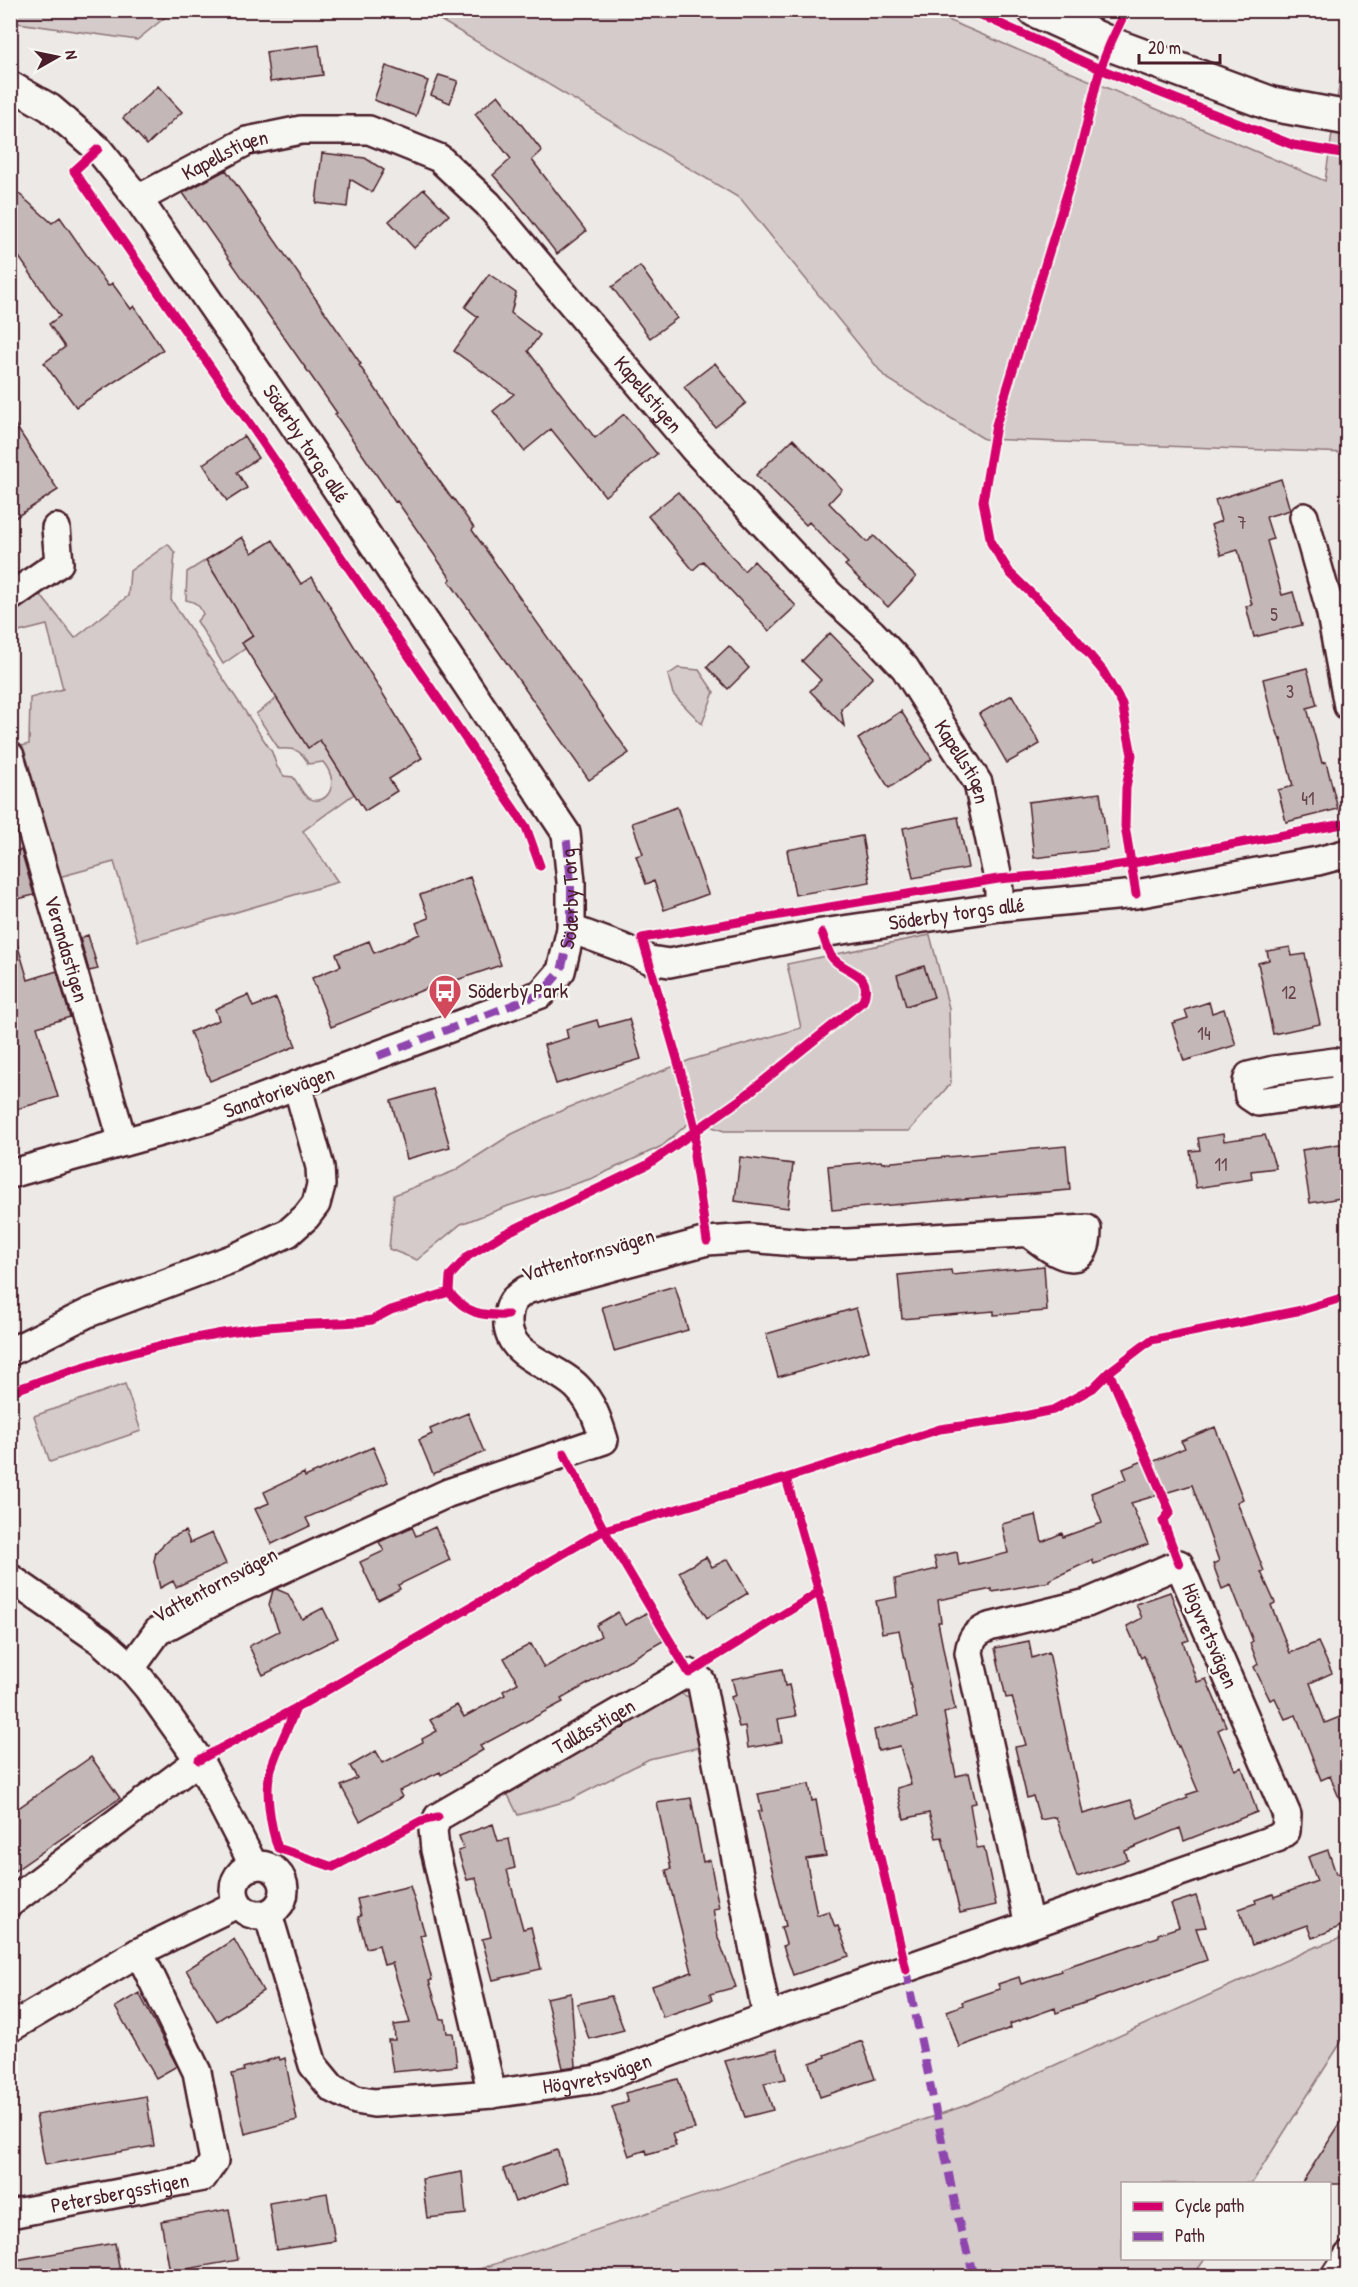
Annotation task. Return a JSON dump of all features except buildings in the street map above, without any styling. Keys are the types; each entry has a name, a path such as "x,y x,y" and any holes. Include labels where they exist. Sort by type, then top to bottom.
{"main road":[{"path":"1035,10 1110,44 1272,104 1347,118"}],"street":[{"name":"Söderby torgs allé","path":"10,85 50,108 98,149 138,200 281,406 566,833"},
{"name":"Kapellstigen","path":"138,200 247,141 301,130 369,130 439,158 488,204 694,449 829,594 871,632 905,668 930,704 951,744 978,783 998,879 1000,907"},
{"path":"1305,517 1339,608 1347,706"},
{"path":"10,597 59,563 56,528"},
{"name":"Verandastigen","path":"10,756 123,1142"},
{"name":"Söderby Torg","path":"541,994 561,971 571,929 571,882 566,833"},
{"name":"Söderby torgs allé","path":"571,929 650,960 669,963 822,933 1000,907 1136,894 1318,861 1347,853"},
{"name":"Sanatorievägen","path":"10,1174 206,1119 541,994"},
{"path":"10,1352 88,1313 234,1258 288,1233 306,1217 316,1204 321,1185 320,1167 297,1085"},
{"name":"Vattentornsvägen","path":"130,1668 158,1632 228,1594 448,1493 604,1440 596,1414 575,1384 522,1352 513,1341 507,1329 509,1305 512,1299 526,1290 707,1241 750,1238 805,1243 848,1243 1029,1233"},
{"name":"Högvretsvägen","path":"268,1914 314,2065 332,2088 357,2100 374,2103 492,2094 597,2079 1277,1838 1286,1832 1287,1815 1179,1564 1087,1603 989,1627 977,1632 970,1640 969,1653 1029,1925"},
{"path":"10,1578 101,1641 130,1668 148,1689 199,1760 254,1866"},
{"name":"Tallåsstigen","path":"492,2094 435,1850 433,1829 438,1817 689,1673 701,1681 767,2017"},
{"path":"10,1903 199,1760"},
{"path":"254,1866 266,1866 273,1869 280,1877 283,1886 282,1898 276,1908 268,1914 253,1914 244,1911 237,1904 233,1894 234,1884 239,1875 254,1866"},
{"path":"10,2028 140,1952 237,1904"},
{"name":"Petersbergsstigen","path":"10,2214 202,2177 214,2161 197,2072 140,1952"},
{"path":"1335,2277 1347,2256"}],"shaded area":[{"path":"11,10 173,11 137,40 11,22"},
{"path":"425,11 927,11 1325,181 1347,33 1347,453 984,439 885,377 741,199"},
{"path":"168,544 175,553 171,600 272,752 277,767 284,776 293,777 310,799 323,799 328,795 332,780 323,762 308,764 297,751 279,749 256,714 277,698 308,748 320,740 354,794 303,831 338,882 138,941 114,862 48,880 11,749 29,744 30,698 63,689 47,625 11,634 11,579 30,566 37,578 31,583 75,638 128,596 130,571"},
{"path":"206,560 253,636 242,643 246,648 223,664 197,621 203,614 200,608 186,600 187,572"},
{"path":"678,668 699,670 714,692 702,724 673,694 668,675"},
{"path":"930,935 949,1008 951,1083 909,1131 724,1131 692,1120 662,1146 593,1178 461,1224 417,1260 389,1249 394,1195 454,1171 512,1134 565,1109 690,1060 801,1028 787,964"},
{"path":"125,1384 141,1431 50,1462 34,1416"},
{"path":"673,1690 693,1699 700,1747 649,1759 570,1800 518,1815 505,1789"},
{"path":"1347,1936 1347,2033 1253,2182 1121,2182 1121,2260 1204,2260 1193,2276 428,2276 480,2269 967,2105 1313,1948"}],"marked path":[{"path":"378,1056 541,994 561,971 571,929 571,882 566,833"},
{"path":"906,1970 961,2231 974,2276"}],"cycle path":[{"path":"970,10 1100,69 1293,145 1348,154"},
{"path":"1126,10 1100,69 1080,151 996,425 983,501 991,543 1010,573 1068,629 1103,671 1122,704 1132,755 1126,788 1125,826 1136,894"},
{"path":"98,149 74,171 526,827 540,866"},
{"path":"707,1241 694,1156 696,1132 642,938 998,879 1061,874 1133,863 1348,823"},
{"path":"508,1315 475,1312 462,1305 449,1292 450,1276 468,1256 502,1235 647,1165 741,1099 863,1001 866,991 865,984 856,974 836,962 828,950 822,933"},
{"path":"10,1392 98,1362 188,1339 263,1327 372,1320 391,1310 449,1292"},
{"path":"199,1760 296,1708 604,1530 786,1478 940,1429 1053,1410 1093,1388 1109,1372 1151,1340 1302,1310 1348,1296"},
{"path":"1109,1372 1170,1512 1163,1521 1179,1564"},
{"path":"564,1453 604,1530 689,1673 819,1592"},
{"path":"786,1478 819,1592 906,1970"},
{"path":"296,1708 276,1754 269,1777 269,1809 278,1848 333,1867 421,1821 438,1817"}],"place":[{"name":"Söderby Park","path":"445,1020"}]}
